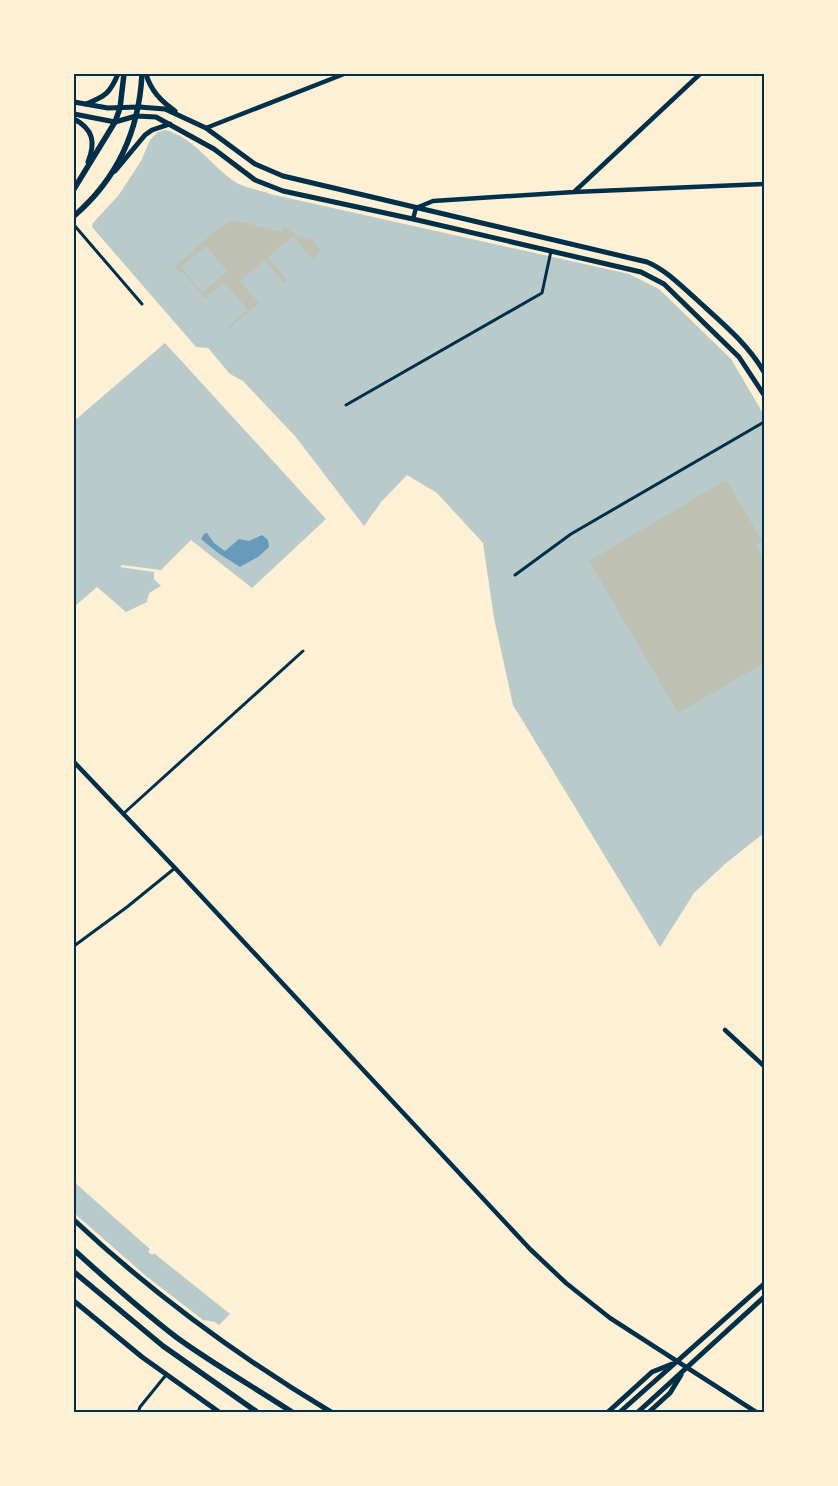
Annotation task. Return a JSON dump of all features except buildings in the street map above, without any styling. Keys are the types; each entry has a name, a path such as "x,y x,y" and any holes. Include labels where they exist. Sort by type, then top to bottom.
{"main road":[{"path":"83,105 97,100 111,91 118,74"},
{"path":"74,189 115,122 120,108 124,74"},
{"path":"111,175 126,146 139,107 142,74"},
{"path":"146,74 148,81 162,102 184,117"},
{"path":"74,102 83,105 120,108 158,107 206,128 255,164 283,176 637,258 653,264 665,271 747,347 764,372"},
{"path":"74,114 115,122 136,116 156,117 214,149 255,180 283,191 632,269 659,281 740,357 764,395"},
{"path":"74,119 88,130 92,138 91,155 83,176"},
{"path":"74,216 90,201 145,135 152,130 170,124"},
{"path":"74,1220 144,1281 241,1355 331,1412"},
{"path":"74,1250 177,1337 292,1412"},
{"path":"74,1272 163,1346 257,1412"},
{"path":"620,1412 764,1284"},
{"path":"638,1412 764,1297"},
{"path":"74,1300 166,1376 219,1412"},
{"path":"608,1412 652,1372 677,1361"},
{"path":"648,1412 670,1393 686,1367"}],"street":[{"path":"206,128 344,74"},
{"path":"574,192 700,74"},
{"path":"413,219 416,208 433,201 574,192 764,184"},
{"path":"74,224 142,304"},
{"path":"346,405 542,293 551,251"},
{"path":"515,575 537,557 579,529 764,422"},
{"path":"124,814 303,651"},
{"path":"74,762 530,1249 566,1283 610,1318 756,1412"},
{"path":"74,946 127,907 174,868"},
{"path":"725,1030 764,1066"},
{"path":"138,1412 166,1376"}],"shaded area":[{"path":"165,130 185,139 237,183 249,188 629,274 659,289 731,359 764,415 764,833 726,863 694,893 660,947 513,705 494,618 483,543 437,493 407,475 382,501 364,526 295,436 243,381 230,374 208,348 196,347 92,227 93,223 118,196 141,161 150,140 158,132"},
{"path":"165,343 326,519 252,588 191,540 161,570 122,565 120,567 154,572 154,579 161,586 149,593 147,602 126,612 97,587 74,607 74,421"},
{"path":"74,1182 150,1249 148,1252 152,1255 154,1253 230,1314 219,1325 215,1322 203,1320 146,1276 74,1213"}],"water":[{"path":"207,533 214,543 225,551 239,539 249,541 262,535 268,540 269,547 258,557 240,567 201,539"}]}
